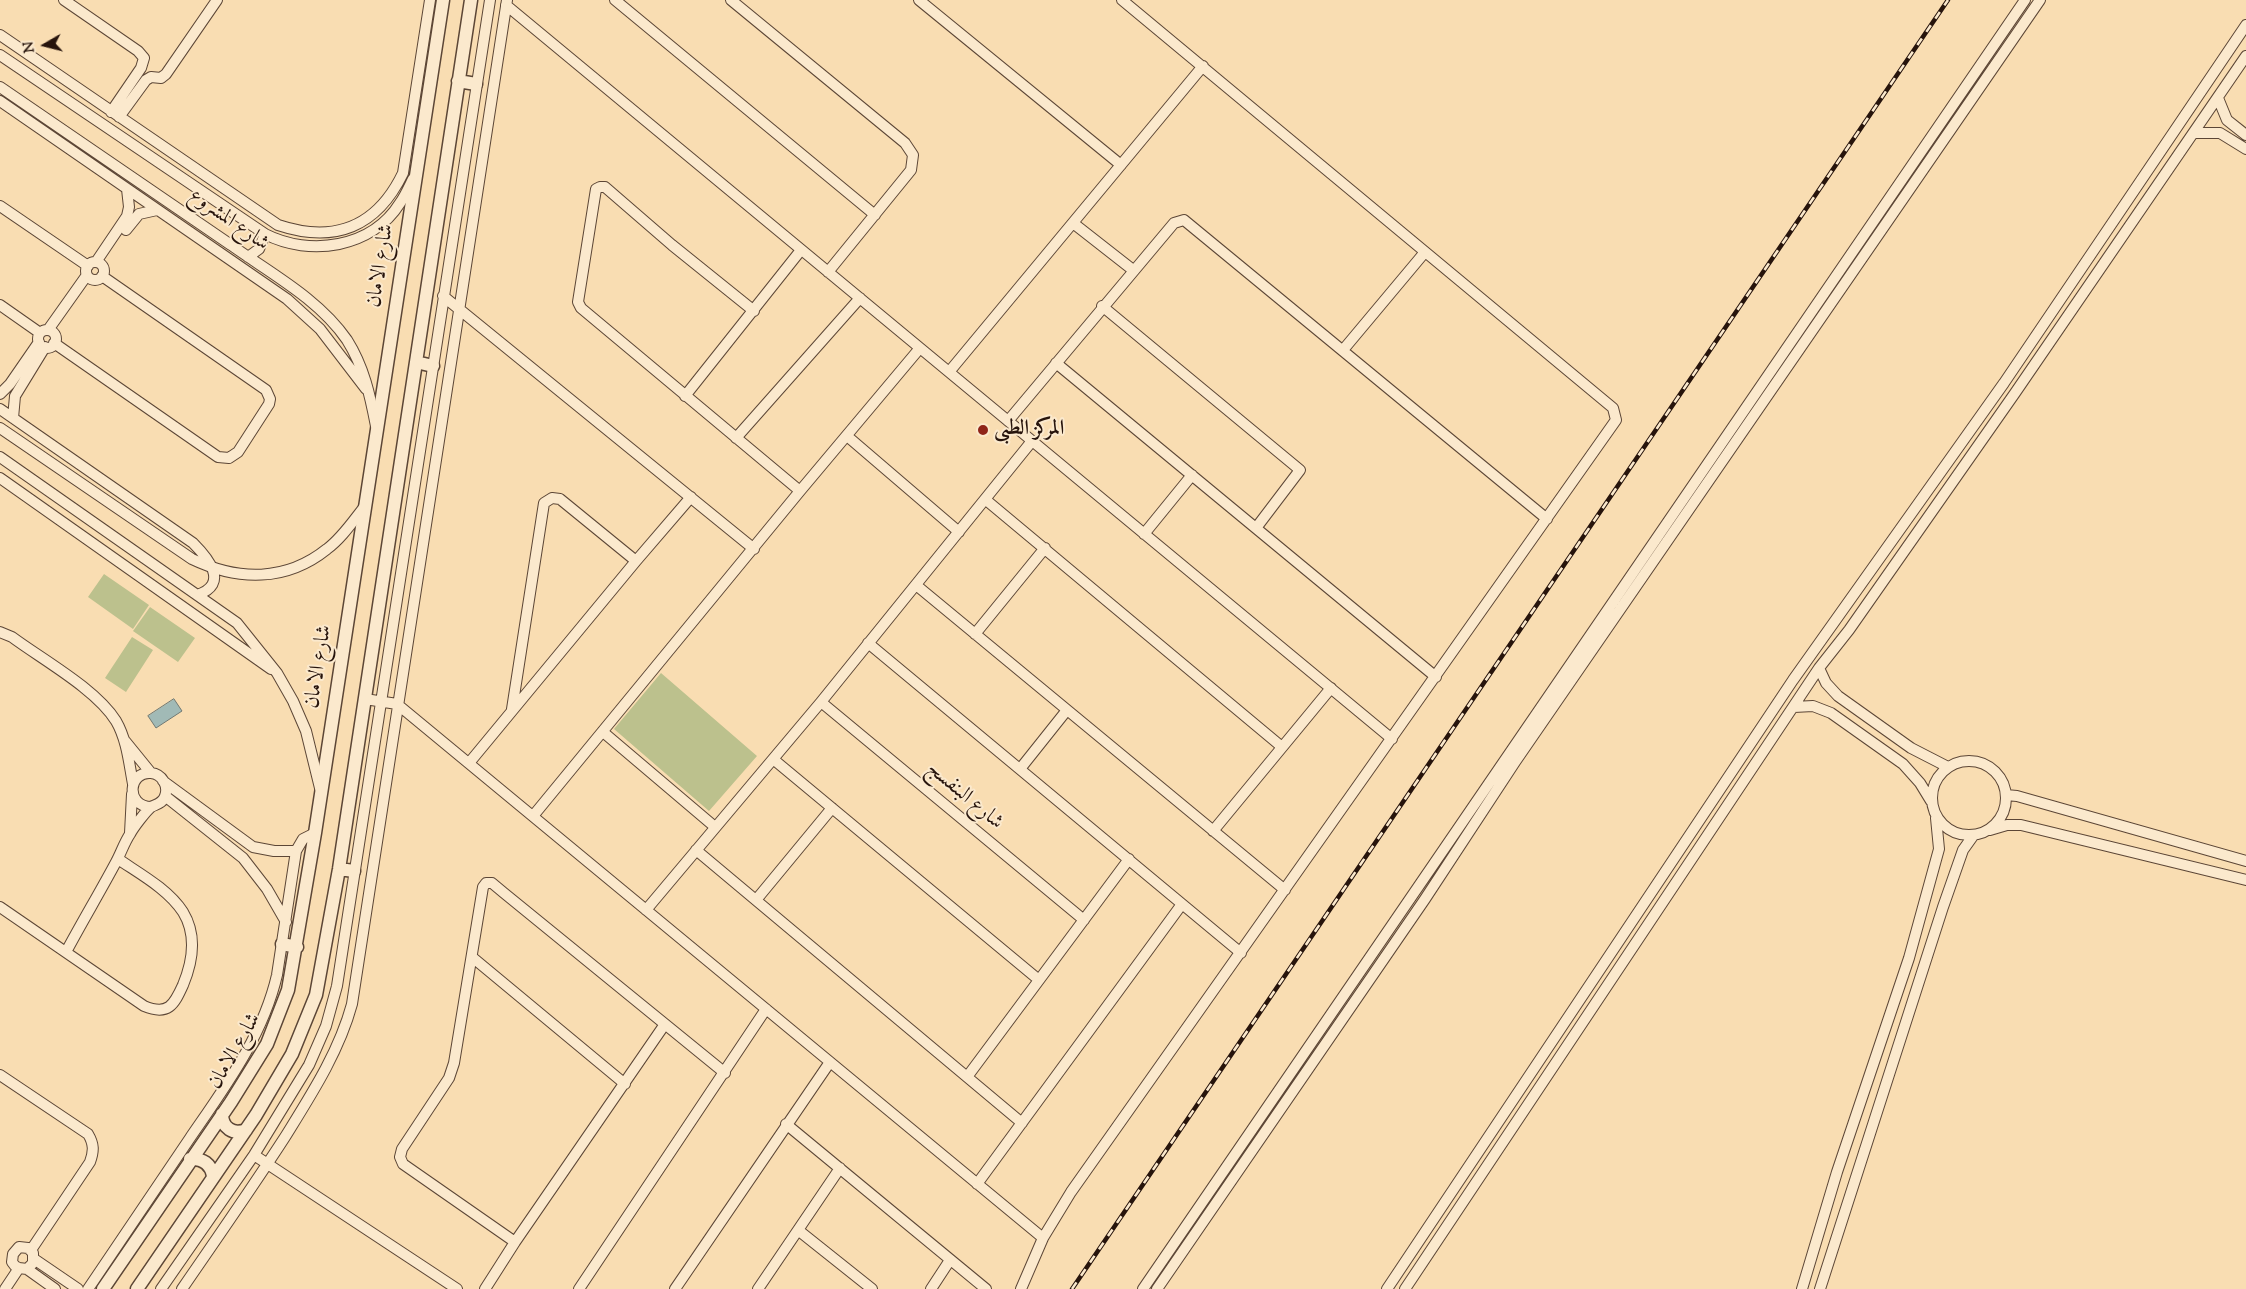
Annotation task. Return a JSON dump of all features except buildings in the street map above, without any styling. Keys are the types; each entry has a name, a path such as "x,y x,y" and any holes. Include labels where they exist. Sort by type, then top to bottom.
{"street":[{"path":"64,0 142,54 144,58 141,68 115,114"},
{"path":"115,114 146,80 151,77 160,78 166,74 217,0"},
{"path":"0,35 278,225 299,232 320,234 342,231 362,222 380,210 403,173 430,0"},
{"name":"شارع الامان","path":"103,1289 222,1114 267,1044 279,1018 290,983 315,834 443,0"},
{"path":"137,1289 246,1130 292,1054 309,1015 321,974 339,869 471,0"},
{"path":"161,1289 254,1155 309,1065 326,1026 338,986 380,701 490,0"},
{"path":"615,0 625,4 875,215"},
{"path":"732,0 910,148 914,160 911,170 828,272"},
{"path":"919,0 1121,165"},
{"path":"1022,1289 1043,1238 1071,1192 1615,423 1616,411 1122,0"},
{"path":"1142,1289 1321,1031 1506,756 1720,447 2025,0"},
{"path":"1158,1289 1425,899 1515,762 2040,0"},
{"path":"506,3 1392,739"},
{"path":"182,1289 268,1164 307,1102 347,1023 361,948 506,3"},
{"path":"1387,1289 1835,620 2004,383 2246,25"},
{"name":"شارع المشروع","path":"0,55 265,234 288,244 312,247 339,244 353,240 376,228 400,204 416,173"},
{"path":"1406,1289 1819,668 1849,630 2128,230 2246,56"},
{"path":"949,372 1203,66"},
{"path":"47,85 55,73"},
{"path":"458,81 476,84"},
{"name":"شارع المشروع","path":"0,87 305,298 334,324 356,357 370,394 376,431"},
{"path":"2218,98 2227,120 2246,135"},
{"path":"0,101 304,313 320,329 370,394"},
{"path":"2195,133 2220,133 2246,148"},
{"path":"143,153 151,139"},
{"path":"754,311 672,245 605,187 596,189 578,302 585,314 800,491"},
{"path":"95,271 126,216 129,208 127,189"},
{"path":"0,206 266,390 270,399 269,404 238,452 229,458 218,457 0,305"},
{"path":"0,394 47,338 132,220 139,214 157,210"},
{"path":"1008,421 1102,306 1174,223 1184,220 1547,519"},
{"path":"2115,220 2128,230"},
{"path":"1073,223 1133,270"},
{"path":"193,234 200,224"},
{"path":"248,258 259,249 265,234"},
{"path":"685,396 801,250"},
{"path":"1343,350 1426,252"},
{"path":"443,296 754,549"},
{"path":"736,438 860,298"},
{"path":"1102,306 1300,470 1256,528"},
{"path":"14,418 15,396 47,338"},
{"path":"533,816 920,348"},
{"path":"416,362 433,366"},
{"path":"1056,362 1436,676"},
{"path":"0,409 193,543 214,569 215,578 212,586 206,593 197,595"},
{"path":"0,428 192,559 214,569 238,574 261,575 285,571 307,562 327,549 344,533 365,506"},
{"path":"847,436 958,532"},
{"path":"646,910 821,702 986,500 1032,440"},
{"path":"0,458 237,623 277,673 306,730 321,792"},
{"path":"1144,534 1192,475"},
{"path":"17,490 26,476"},
{"path":"0,478 277,673"},
{"path":"469,763 691,497"},
{"path":"512,710 544,503 552,498 560,499 636,561"},
{"path":"986,500 1282,747"},
{"path":"975,634 1045,548"},
{"path":"916,585 1285,890"},
{"path":"1835,620 1849,630"},
{"path":"0,632 12,638 95,696 107,708 123,738 151,773 253,847 274,851 296,851"},
{"path":"868,643 1241,953"},
{"path":"1819,668 1826,683 1838,696 1911,748 1948,767"},
{"path":"1213,831 1331,688"},
{"path":"365,698 397,704 1043,1238"},
{"name":"شارع البنفسج","path":"821,702 1084,920"},
{"path":"1794,707 1813,706 1831,713 1903,764 1920,783 1931,801 1936,818 1939,849 1909,958 1837,1172 1802,1289"},
{"path":"1020,769 1067,710"},
{"path":"603,732 715,827"},
{"path":"123,738 136,801 140,805 151,807"},
{"path":"773,759 1039,980"},
{"path":"1931,801 1934,784 1948,767 1970,761 1987,766 2000,778 2006,795 2002,814 1990,830"},
{"path":"130,833 132,787 140,775 151,773"},
{"path":"66,952 130,833 151,807 160,803 165,796 163,781"},
{"path":"1718,793 1731,802"},
{"path":"2006,795 2017,796 2246,861"},
{"path":"165,796 243,858 267,890 286,922"},
{"path":"756,900 832,808"},
{"path":"1936,818 1949,830 1965,836 1973,836 2007,824 2021,825 2246,880"},
{"path":"88,1289 254,1040 273,994 296,851 302,839 315,834"},
{"path":"1820,1289 1924,964 1961,855 1973,836"},
{"path":"243,858 253,847"},
{"path":"696,850 1022,1123"},
{"path":"0,907 144,1006 155,1011 167,1009 175,1002 191,962 193,946 191,931 183,912 170,897 118,858"},
{"path":"967,1077 1129,860"},
{"path":"339,869 354,871"},
{"path":"515,1242 403,1164 400,1157 402,1149 448,1078 461,1029 483,887 486,883 492,883 725,1073"},
{"path":"977,1184 1182,904"},
{"path":"282,944 297,946"},
{"path":"472,957 625,1084"},
{"path":"1909,958 1924,964"},
{"path":"579,1289 766,1009"},
{"path":"485,1289 515,1242 665,1024"},
{"path":"675,1289 830,1062"},
{"path":"0,1075 88,1134 93,1143 94,1153 33,1255 5,1289"},
{"path":"222,1114 223,1122 228,1129 239,1132 246,1130"},
{"path":"786,1124 986,1289"},
{"path":"254,1155 457,1289"},
{"path":"190,1159 199,1159 206,1162 211,1168 213,1176"},
{"path":"758,1289 840,1168"},
{"path":"798,1230 872,1289"},
{"path":"55,1289 12,1262 15,1250 23,1247 78,1289"},
{"path":"931,1289 950,1260"}],"green space":[{"path":"104,574 149,605 133,629 88,597"},
{"path":"150,607 195,638 178,662 133,631"},
{"path":"132,637 153,650 126,692 105,678"},
{"path":"661,673 757,756 709,811 614,729"}],"water":[{"path":"174,699 182,711 156,728 148,716"}],"railway":[{"path":"1072,1289 1948,0"}],"place":[{"name":"المركز الطبى","path":"983,430"}]}
